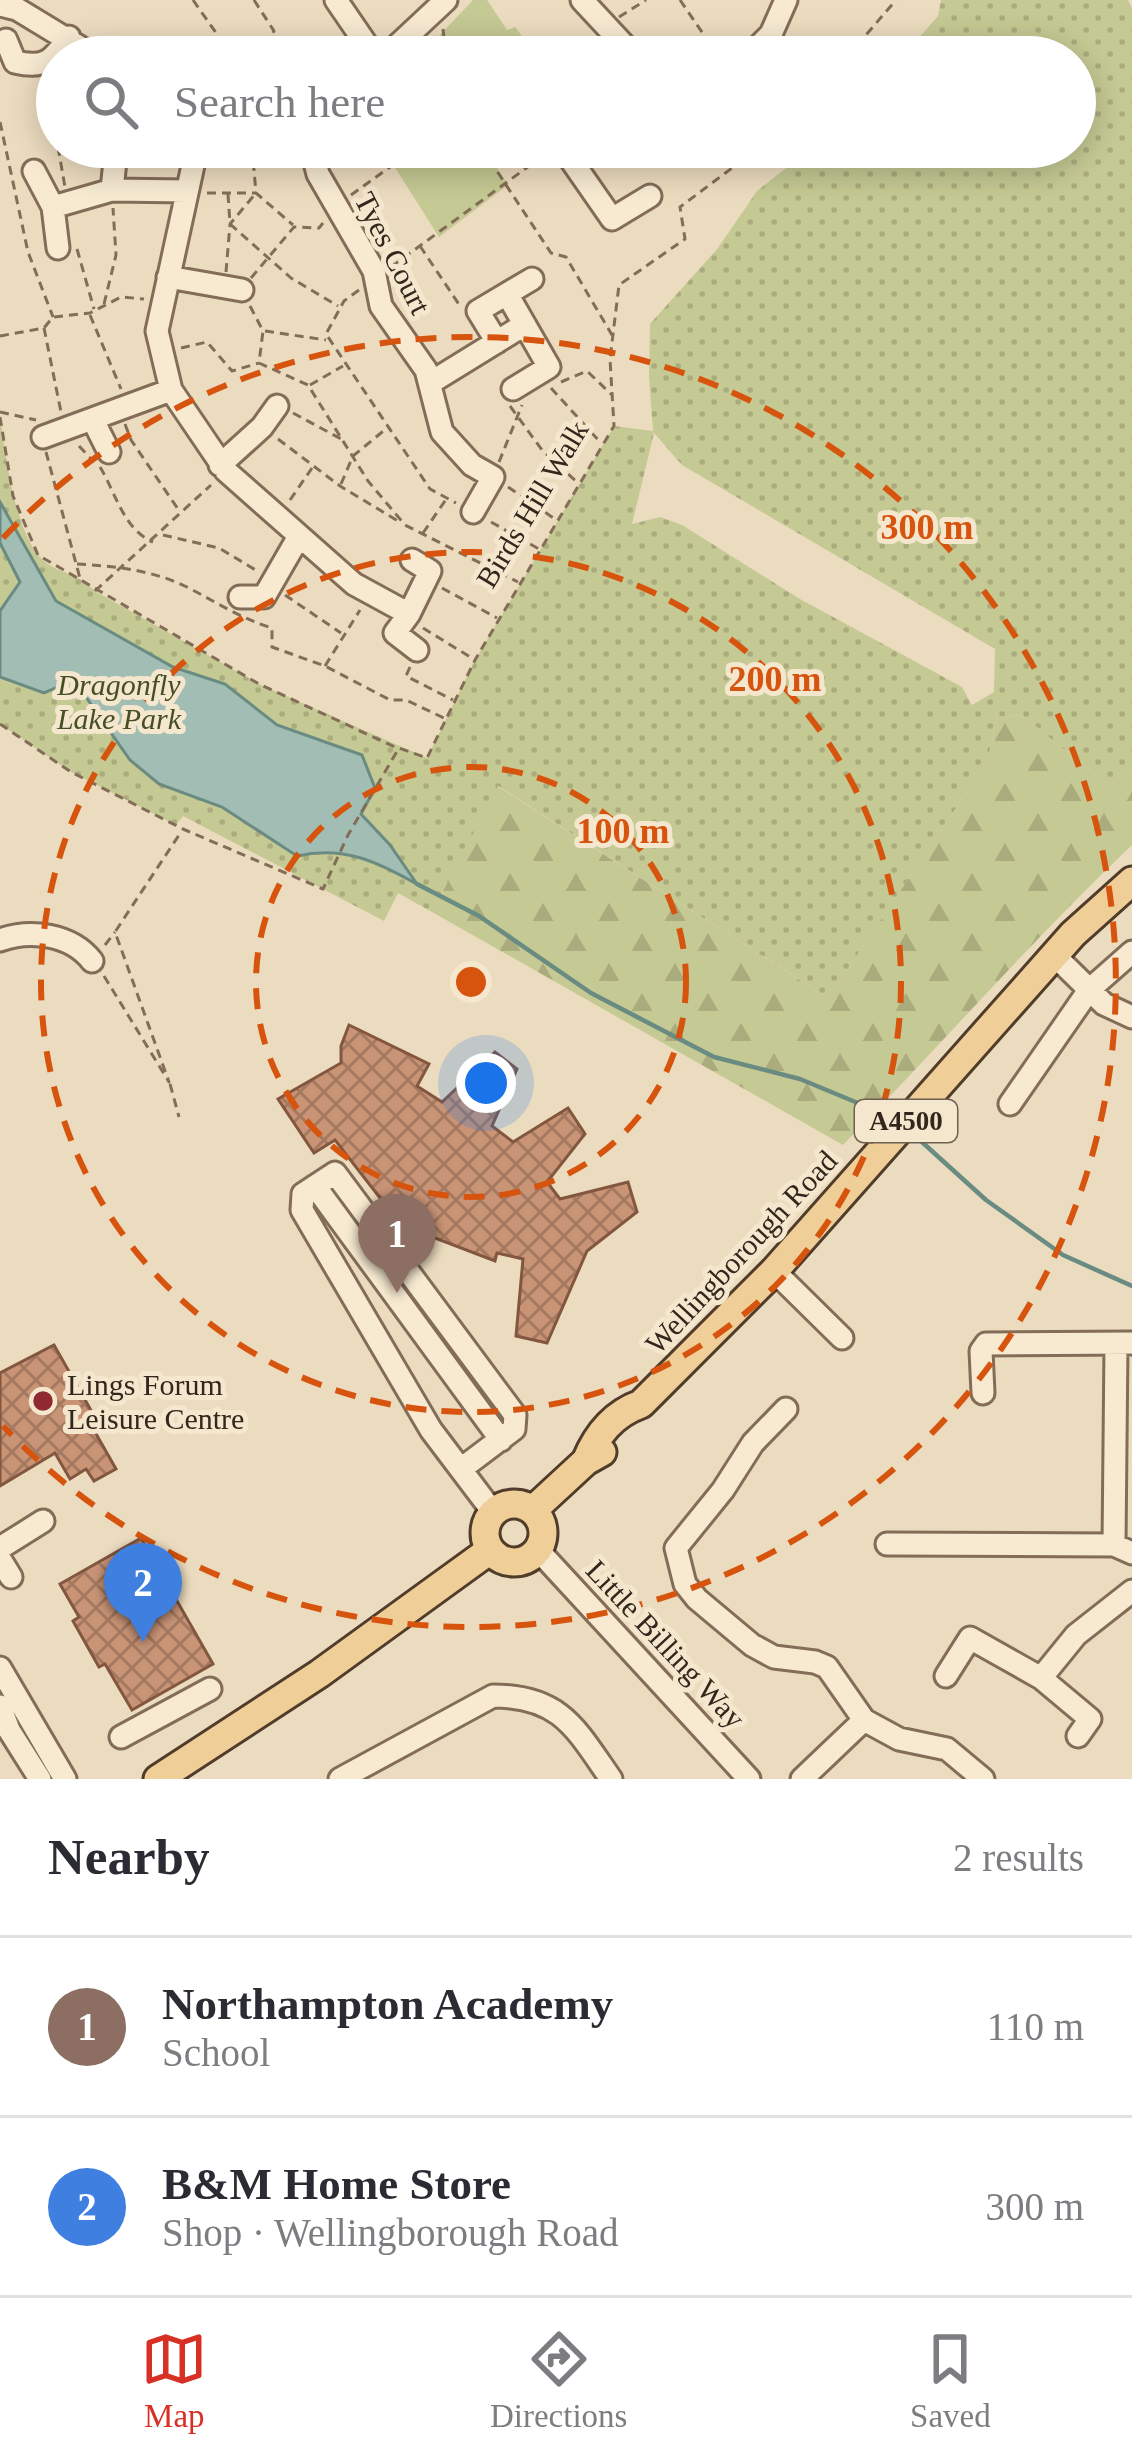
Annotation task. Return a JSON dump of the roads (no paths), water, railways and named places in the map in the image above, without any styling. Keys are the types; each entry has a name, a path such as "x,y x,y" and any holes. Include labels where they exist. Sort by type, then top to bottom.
{"main road":[{"name":"Wellingborough Road","path":"533,1510 632,1426 641,1404 774,1271 1054,955 1132,880"},
{"path":"508,1504 533,1510 543,1529 538,1550 514,1563 496,1557 484,1530 493,1512 508,1504"},
{"path":"158,1779 320,1673 490,1550"}],"street":[{"path":"337,0 362,36"},
{"path":"582,0 617,36"},
{"path":"769,36 786,0"},
{"path":"407,36 443,2"},
{"path":"0,5 66,36"},
{"path":"5,40 15,62 36,66"},
{"path":"112,191 114,168"},
{"path":"192,168 157,331 171,390 223,468 298,538 371,593 409,614"},
{"name":"Tyes Court","path":"316,168 374,271 381,306 426,370 442,432 472,465 494,477 472,512"},
{"path":"576,168 612,219 650,196"},
{"path":"34,171 53,207 58,248"},
{"path":"53,207 112,191 187,191"},
{"path":"518,396 549,367 506,294 532,279"},
{"path":"166,289 233,289"},
{"name":"Tyes Court","path":"497,342 478,311 506,294"},
{"path":"430,383 524,325"},
{"path":"43,437 171,390"},
{"path":"223,468 277,406"},
{"path":"93,420 109,452"},
{"path":"240,597 264,597 298,538"},
{"path":"417,650 395,633 409,614 419,570"},
{"path":"0,940 19,933 52,936 85,952 92,961"},
{"path":"1010,1104 1089,990 1132,952"},
{"path":"1054,955 1104,1004 1132,1017"},
{"path":"461,1469 514,1429 515,1415 335,1173 303,1194 302,1210 431,1430 493,1512"},
{"path":"774,1271 842,1338"},
{"path":"887,1544 1123,1549 1124,1344 986,1344 981,1351 983,1393"},
{"path":"786,1409 744,1454 723,1490 676,1548 685,1584 752,1646 774,1658 827,1667 864,1720 899,1738 947,1749 982,1779"},
{"path":"0,1548 44,1522"},
{"name":"Little Billing Way","path":"538,1550 749,1779"},
{"path":"1041,1678 1076,1635 1132,1591"},
{"path":"946,1676 970,1638 1041,1678 1090,1720 1078,1736"},
{"path":"3,1678 65,1779"},
{"path":"122,1737 211,1689"},
{"path":"340,1779 493,1696 514,1696 561,1712 611,1779"},
{"path":"0,1706 4,1727 40,1779"},
{"path":"802,1779 864,1720"}],"water":[{"path":"0,502 56,601 173,667 225,684 277,725 362,755 375,788 361,814 417,884 345,854 297,856 222,807 159,784 130,760 74,680 44,693 0,677 0,611 20,582 0,543"}],"waterway":[{"path":"417,884 479,916 591,993 714,1057 800,1079 894,1118"},
{"path":"912,1133 986,1200 1063,1255 1132,1286"}],"place":[{"name":"Northampton Academy","path":"397,1293"},
{"name":"Lings Forum Leisure Centre","path":"43,1401"},
{"name":"B&M Home Store","path":"143,1642"}],"park label":[{"name":"Dragonfly Lake Park","path":"119,701"}]}
